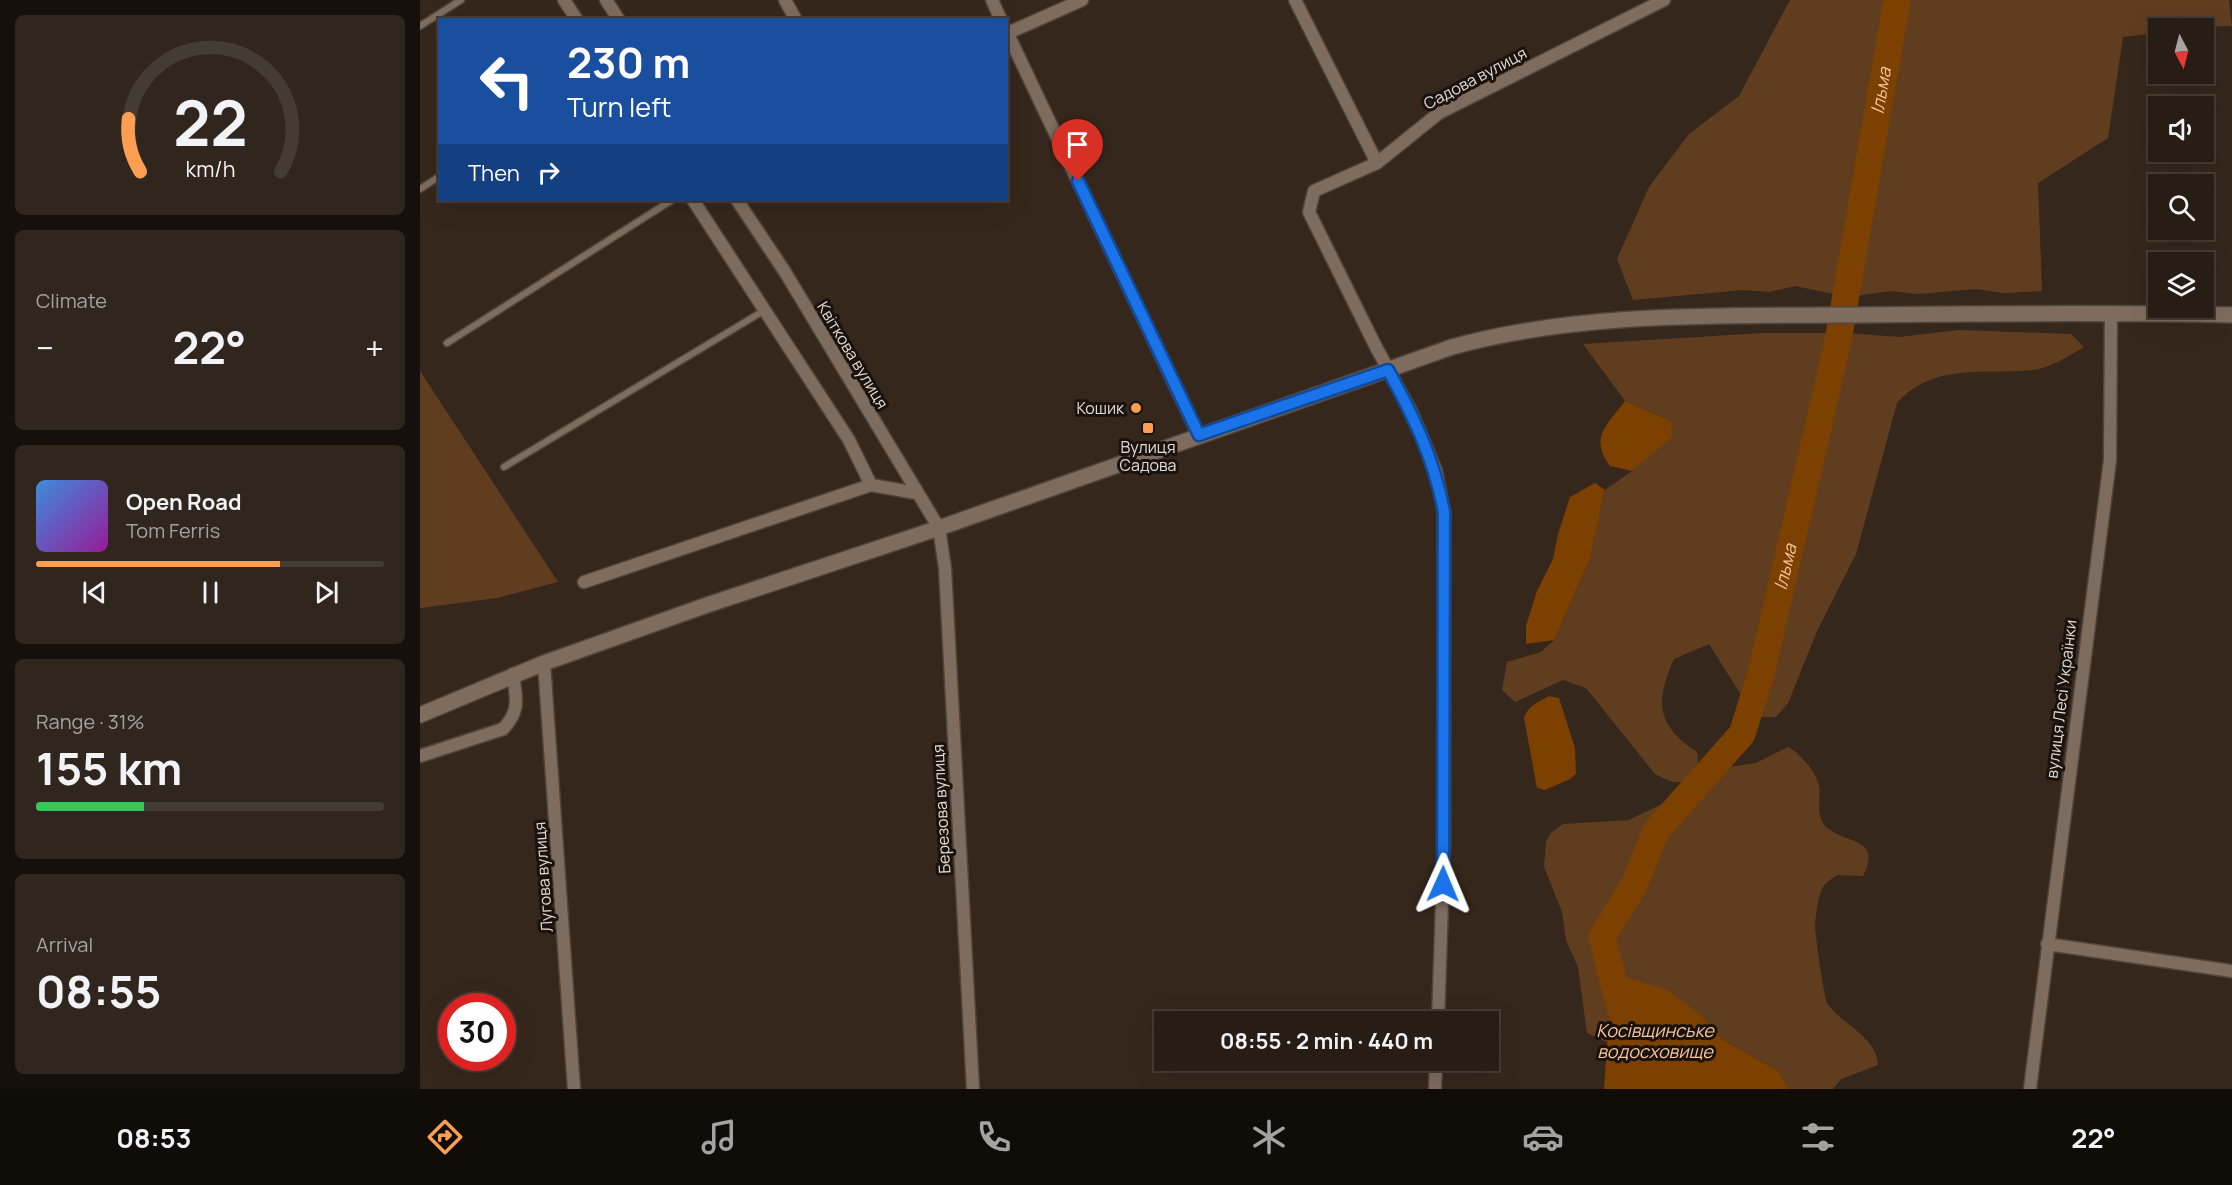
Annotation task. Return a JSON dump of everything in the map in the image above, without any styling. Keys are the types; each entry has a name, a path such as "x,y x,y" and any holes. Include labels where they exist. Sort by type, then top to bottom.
{"street":[{"path":"564,0 576,18"},
{"path":"606,0 618,18"},
{"path":"785,0 795,18"},
{"path":"992,0 1000,18"},
{"path":"1008,32 1082,0"},
{"path":"1295,0 1377,163"},
{"name":"Садова вулиця","path":"1388,370 1309,212 1314,191 1377,163 1439,112 1664,0"},
{"path":"1008,34 1199,435"},
{"path":"694,201 849,440 871,485"},
{"name":"Квіткова вулиця","path":"738,201 784,272 939,528"},
{"path":"420,715 544,663 939,528 1199,435 1495,335 1563,324 1821,315 2111,312 2232,315"},
{"name":"вулиця Лесі Українки","path":"2030,1089 2110,460 2111,312"},
{"path":"1388,370 1411,411 1436,471 1444,512 1444,831 1438,1011"},
{"path":"584,582 871,485 916,493"},
{"name":"Березова вулиця","path":"939,528 945,568 973,1089"},
{"name":"Лугова вулиця","path":"544,663 574,1089"},
{"path":"420,756 503,729 513,719 517,708 513,675"},
{"path":"2047,944 2232,971"},
{"path":"1435,1089 1436,1071"}],"lane":[{"path":"420,26 461,0"},
{"path":"420,189 438,177"},
{"path":"447,343 670,201"},
{"path":"504,467 765,309"}],"shaded area":[{"path":"1790,0 2229,0 2232,26 2214,26 2214,18 2148,18 2148,34 2123,37 2108,138 2038,183 2042,291 2003,293 1976,289 1918,294 1890,291 1848,297 1795,286 1769,292 1743,290 1633,300 1617,259 1649,187 1689,134 1739,96"},
{"path":"1959,330 2071,334 2084,347 2039,369 1943,376 1927,381 1911,390 1897,403 1856,554 1817,631 1788,703 1776,717 1755,717 1709,644 1674,659 1664,688 1663,712 1673,732 1697,752 1699,771 1688,779 1673,782 1655,774 1586,688 1563,680 1515,702 1502,690 1507,662 1541,652 1554,640 1590,559 1605,490 1632,471 1671,421 1625,401 1583,344 1763,333 1845,333 1900,337"},
{"path":"420,371 558,582 497,598 420,608"},
{"path":"1788,747 1807,764 1818,781 1820,814 1823,823 1838,835 1864,847 1868,853 1868,863 1863,876 1837,875 1824,885 1815,924 1822,980 1829,1006 1866,1039 1876,1055 1878,1065 1841,1079 1833,1089 1789,1089 1778,1071 1722,1039 1702,1016 1613,973 1607,1042 1587,1033 1578,967 1566,940 1562,912 1544,867 1546,841 1551,833 1563,824 1629,820 1716,778 1730,767 1756,763"}],"water":[{"path":"1625,401 1671,421 1672,437 1632,471 1610,466 1601,447 1603,432"},
{"path":"1595,483 1605,490 1590,559 1554,640 1526,644 1526,626 1537,591 1553,559 1570,497"},
{"path":"1549,696 1559,698 1575,748 1576,774 1545,790 1537,788 1524,718 1531,707"},
{"name":"Косівщинське водосховище","path":"1612,973 1667,990 1702,1016 1722,1039 1778,1071 1789,1089 1604,1089"}],"waterway":[{"name":"Ільма","path":"1620,1008 1602,937 1635,883 1656,831 1742,734 1761,674 1838,341 1897,0"}],"place":[{"name":"Кошик","path":"1136,408"},
{"name":"Вулиця Садова","path":"1148,428"}],"route":[{"path":"1078,181 1199,435 1388,370 1411,411 1436,471 1444,512 1443,884"}]}
